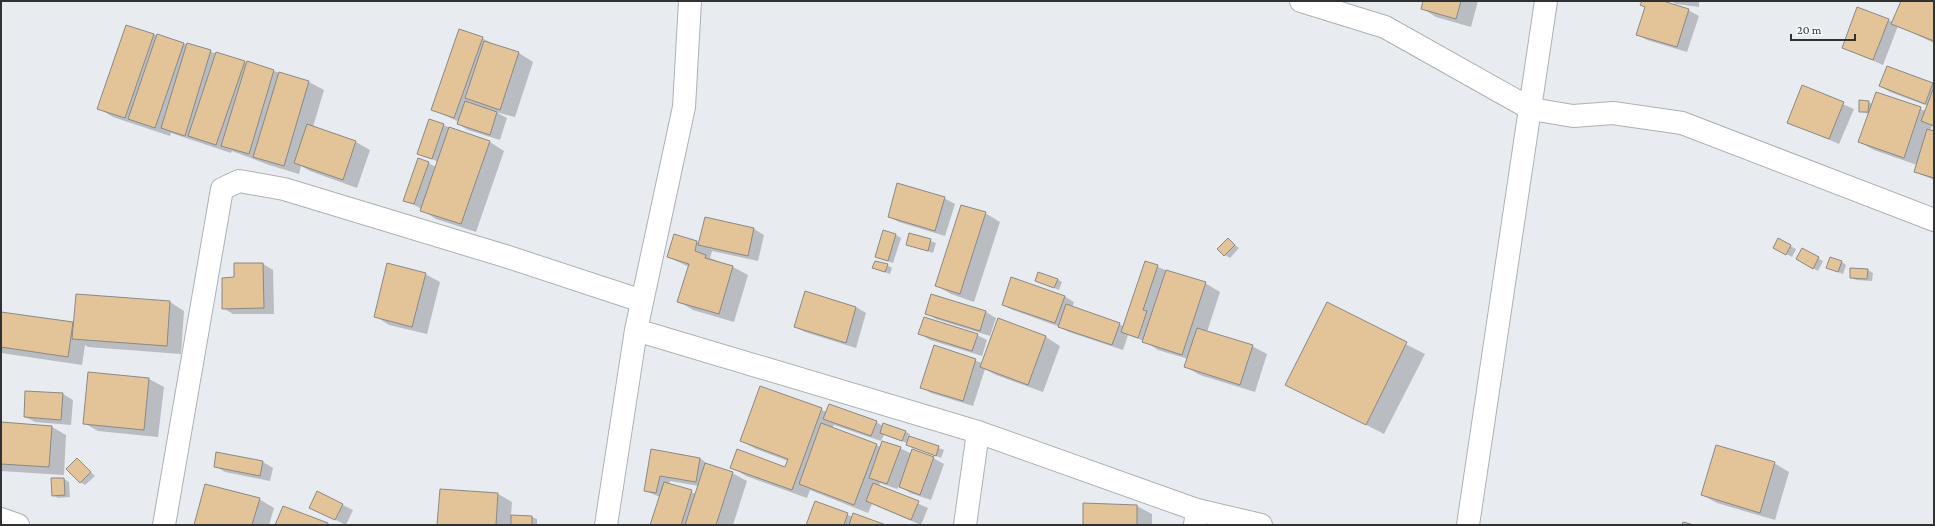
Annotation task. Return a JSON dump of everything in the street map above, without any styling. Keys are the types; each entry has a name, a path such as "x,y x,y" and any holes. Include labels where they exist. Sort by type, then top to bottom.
{"street":[{"path":"606,525 636,330 684,107 690,1"},
{"path":"1301,1 1385,27 1530,109 1573,116 1613,113 1682,123 1934,220"},
{"path":"1468,525 1546,1"},
{"path":"164,525 222,190 239,181 292,192 505,256 642,300"},
{"path":"636,330 978,432 1196,517 1261,525"},
{"path":"965,525 978,432"},
{"path":"1,519 18,525"}],"building":[{"path":"1423,1 1461,1 1456,19 1421,9"},
{"path":"1642,1 1663,1 1689,9 1677,47 1636,35 1645,7 1640,5"},
{"path":"1901,1 1934,1 1934,41 1891,24"},
{"path":"1857,7 1889,19 1873,60 1842,48"},
{"path":"126,25 154,34 125,118 97,109"},
{"path":"459,29 483,37 454,118 431,110"},
{"path":"157,34 184,43 155,128 128,119"},
{"path":"484,41 519,52 500,110 465,98"},
{"path":"187,43 211,50 185,136 161,128"},
{"path":"216,52 245,61 216,145 188,136"},
{"path":"247,61 274,70 249,154 221,146"},
{"path":"1887,66 1933,83 1925,104 1879,86"},
{"path":"279,72 309,81 284,166 253,157"},
{"path":"1802,85 1844,102 1829,139 1787,123"},
{"path":"1934,87 1934,126 1921,121"},
{"path":"1876,92 1921,107 1904,158 1858,142"},
{"path":"1859,100 1869,101 1868,112 1859,112"},
{"path":"465,101 497,112 490,135 457,124"},
{"path":"429,119 444,124 432,159 417,154"},
{"path":"307,124 356,141 343,180 294,163"},
{"path":"449,127 490,141 461,224 420,211"},
{"path":"1927,129 1934,131 1934,178 1914,172"},
{"path":"418,158 429,162 414,204 403,201"},
{"path":"897,183 945,197 935,231 888,217"},
{"path":"961,205 986,212 960,294 935,286"},
{"path":"705,217 754,228 748,256 698,245"},
{"path":"883,230 896,234 888,261 875,257"},
{"path":"909,233 931,239 928,251 906,245"},
{"path":"674,234 697,241 695,251 706,255 705,258 733,266 719,314 677,302 689,264 667,257"},
{"path":"1228,238 1235,245 1224,256 1217,249"},
{"path":"1778,238 1791,245 1786,255 1773,248"},
{"path":"1802,248 1819,257 1813,269 1796,259"},
{"path":"1830,257 1842,261 1838,272 1826,268"},
{"path":"875,261 888,264 885,272 872,268"},
{"path":"1145,261 1158,265 1143,310 1147,311 1138,338 1121,332"},
{"path":"234,263 263,263 264,308 222,309 222,278 234,277"},
{"path":"387,263 426,273 412,327 374,317"},
{"path":"1850,268 1868,269 1867,279 1850,278"},
{"path":"1166,270 1206,282 1182,355 1142,342"},
{"path":"1038,272 1058,279 1054,288 1035,281"},
{"path":"1011,277 1065,296 1055,323 1002,305"},
{"path":"805,291 856,307 846,343 794,327"},
{"path":"76,294 170,301 167,346 72,339"},
{"path":"931,294 986,311 980,331 925,314"},
{"path":"1327,302 1407,342 1366,425 1285,385"},
{"path":"1066,304 1120,323 1112,345 1058,327"},
{"path":"1,312 73,322 68,357 1,347"},
{"path":"924,317 978,334 972,351 918,334"},
{"path":"998,318 1046,336 1028,385 980,367"},
{"path":"1197,328 1253,345 1240,385 1184,367"},
{"path":"934,345 976,359 963,401 920,388"},
{"path":"88,372 149,378 144,430 83,424"},
{"path":"760,386 822,408 792,490 730,468 737,449 785,467 788,459 740,441"},
{"path":"25,391 63,393 61,420 24,417"},
{"path":"829,404 877,421 871,436 823,419"},
{"path":"1,422 52,426 49,467 1,464"},
{"path":"821,423 877,444 854,505 799,484"},
{"path":"883,423 906,431 902,441 880,433"},
{"path":"909,436 939,446 936,456 906,445"},
{"path":"882,441 901,447 887,484 869,478"},
{"path":"1716,445 1775,462 1760,513 1701,495"},
{"path":"651,449 700,458 696,482 660,476 656,493 644,491"},
{"path":"912,449 934,457 920,495 899,487"},
{"path":"216,452 263,461 260,476 214,467"},
{"path":"77,458 91,472 80,483 66,469"},
{"path":"705,463 733,472 716,525 685,525"},
{"path":"51,478 64,478 65,495 52,496"},
{"path":"664,482 692,490 681,525 650,525"},
{"path":"873,483 919,501 911,520 866,501"},
{"path":"205,484 260,498 252,525 194,525"},
{"path":"440,489 498,493 496,525 437,525"},
{"path":"317,491 343,504 335,520 309,508"},
{"path":"815,501 848,513 844,525 806,525"},
{"path":"1083,503 1137,505 1137,525 1083,525"},
{"path":"283,506 328,523 328,525 275,525"},
{"path":"853,513 886,525 849,525"},
{"path":"511,515 532,516 532,525 511,525"},
{"path":"1683,522 1694,525 1682,525"}]}
